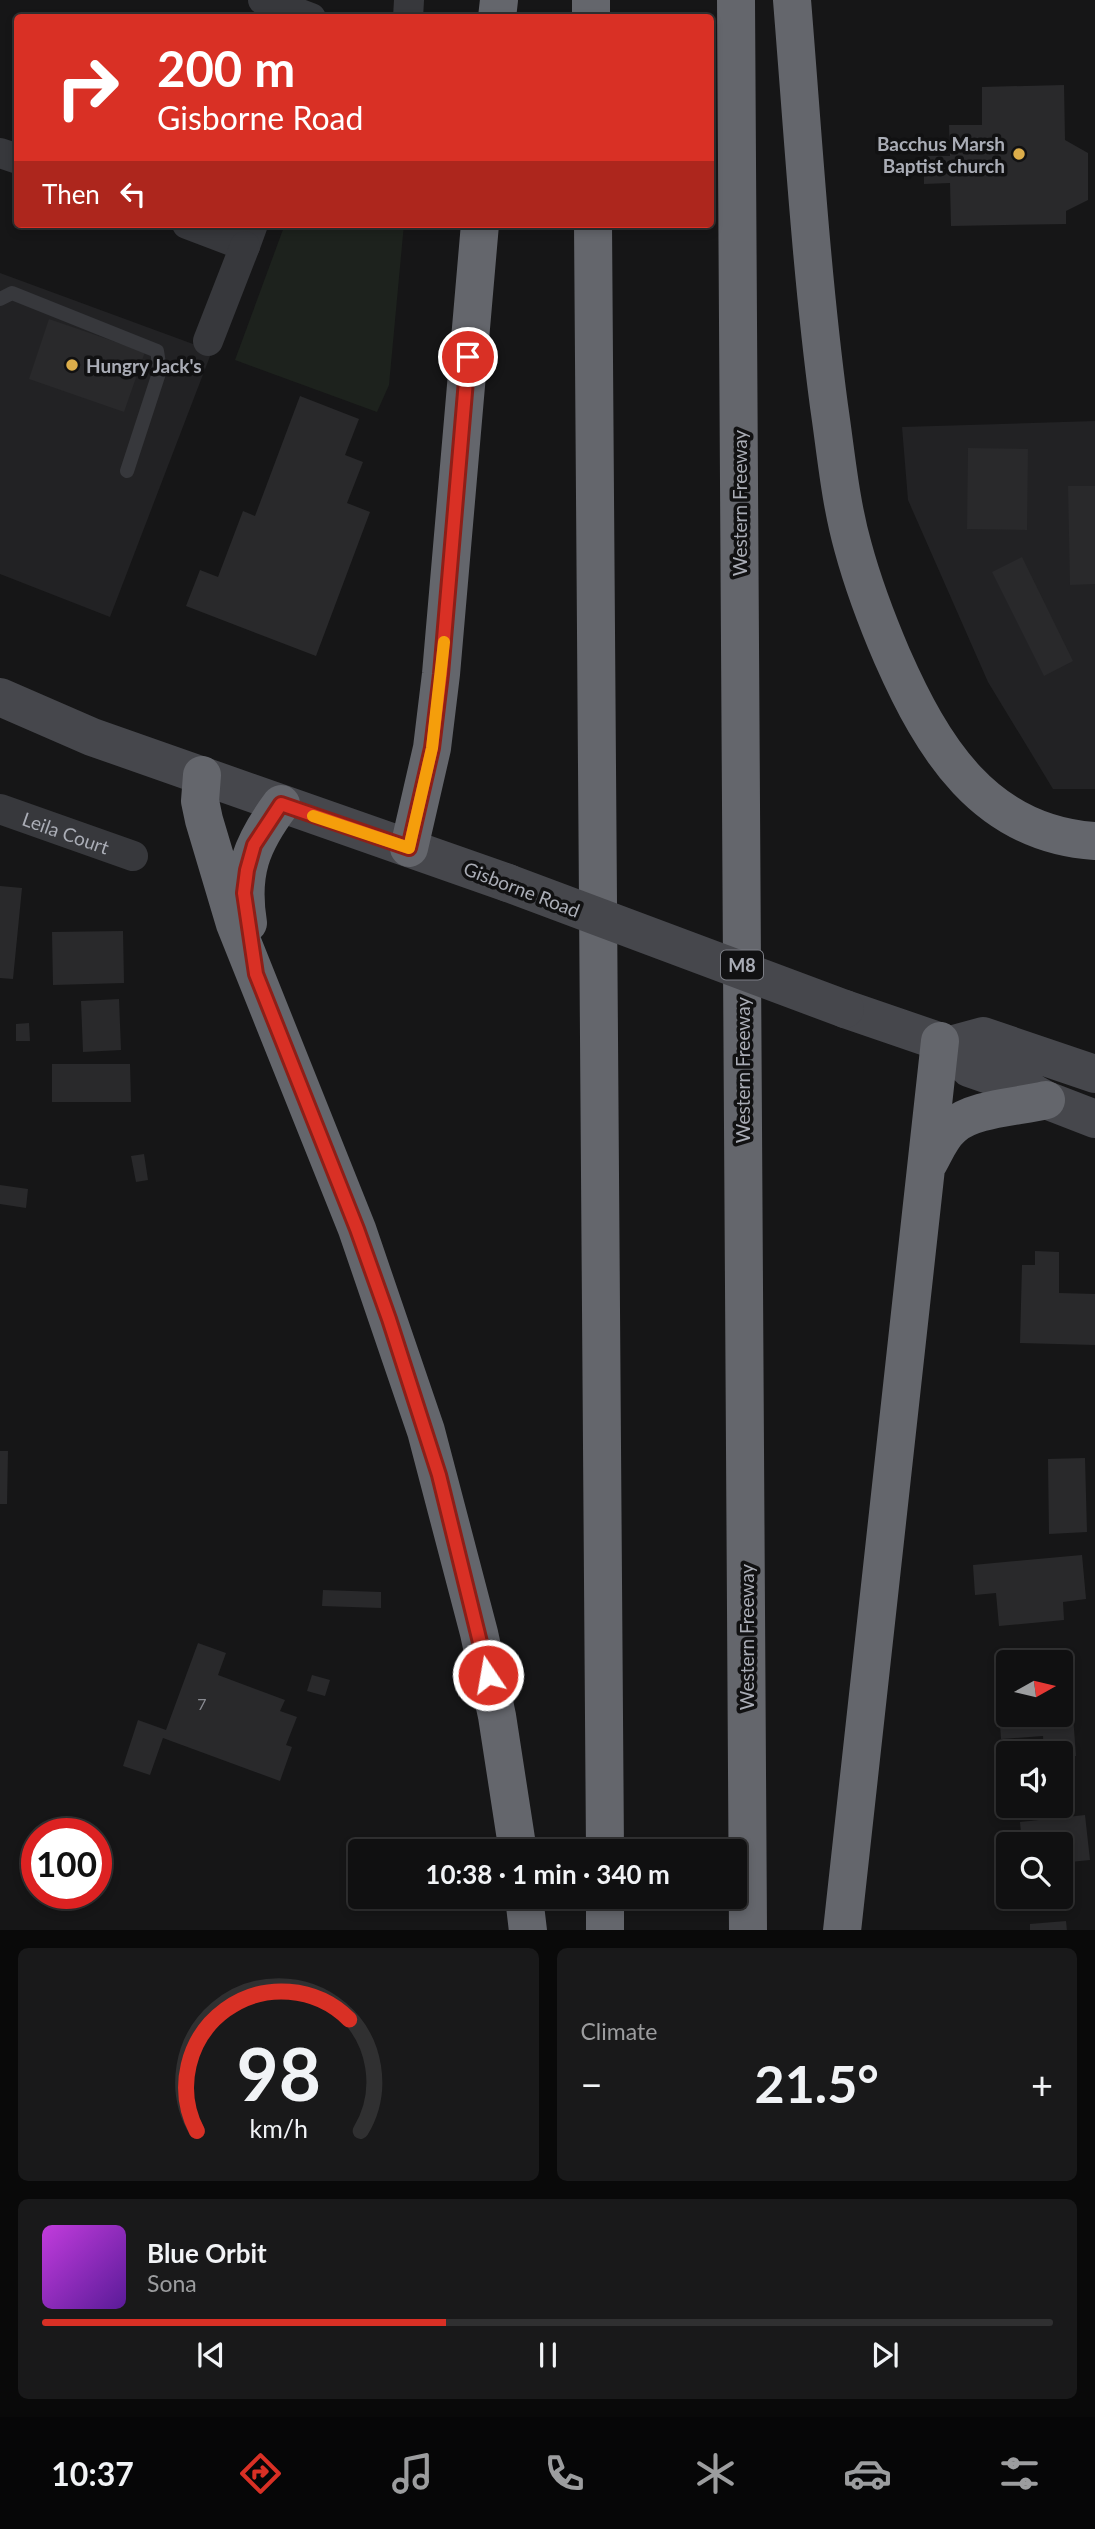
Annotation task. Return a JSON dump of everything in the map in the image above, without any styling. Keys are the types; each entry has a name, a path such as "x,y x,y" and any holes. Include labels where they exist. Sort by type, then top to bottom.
{"highway":[{"name":"Western Freeway","path":"736,0 748,1930"},
{"path":"792,0 822,354 850,534 872,606 905,684 928,729 955,769 988,800 1023,822 1055,834 1095,841"},
{"path":"409,848 432,748 441,674 480,228"},
{"path":"593,228 605,1839"},
{"path":"202,775 200,801 204,820 235,924 357,1229 429,1442 482,1645 497,1716 516,1839"},
{"path":"256,974 244,893 247,870 254,845 281,804"},
{"path":"842,1930 925,1168 945,1043"},
{"path":"925,1168 950,1129 960,1120 981,1112 1021,1107 1046,1100"},
{"path":"525,1909 528,1930"},
{"path":"605,1909 605,1930"}],"main road":[{"name":"Gisborne Road","path":"0,697 92,737 508,883 845,1009 945,1043 969,1068 1021,1086 1046,1100 1095,1119"},
{"name":"Gisborne Road","path":"0,718 92,737"},
{"path":"945,1043 983,1036 1095,1074"}],"street":[{"path":"263,0 300,14"},
{"path":"208,341 249,235 210,228"},
{"name":"Leila Court","path":"0,809 133,856"}],"lane":[{"path":"0,299 12,293 157,351 160,370 127,471"}],"shaded area":[{"path":"284,228 404,228 389,385 377,412 235,360"},
{"path":"0,273 212,351 110,617 0,574"},
{"path":"1095,421 1095,789 1053,789 988,682 908,500 902,427"}],"building":[{"name":"Bacchus Marsh Baptist church","path":"1064,85 1065,140 1088,153 1088,200 1066,211 1066,224 951,226 950,183 924,184 924,156 950,156 949,125 982,125 982,87"},
{"path":"49,319 145,352 124,412 29,379"},
{"path":"300,396 359,419 345,455 363,462 347,503 370,512 316,656 186,606 200,570 218,577 243,511 255,516"},
{"path":"968,448 1028,449 1027,530 967,529"},
{"path":"1068,486 1095,486 1095,584 1070,585"},
{"path":"1022,557 1073,661 1044,676 992,572"},
{"path":"0,886 22,888 13,979 0,978"},
{"path":"123,931 124,983 53,985 52,932"},
{"path":"119,999 121,1050 83,1052 81,1001"},
{"path":"29,1023 30,1041 16,1041 16,1024"},
{"path":"52,1064 130,1064 131,1102 52,1102"},
{"path":"144,1154 148,1180 136,1182 131,1156"},
{"path":"0,1185 28,1189 26,1208 0,1204"},
{"path":"1035,1251 1059,1252 1059,1293 1095,1294 1095,1345 1020,1343 1022,1265 1035,1265"},
{"path":"0,1451 8,1451 7,1504 0,1504"},
{"path":"1085,1458 1087,1532 1049,1534 1048,1459"},
{"path":"1082,1555 1086,1599 1063,1602 1064,1620 999,1626 996,1593 975,1595 973,1565"},
{"path":"323,1590 381,1592 381,1608 322,1606"},
{"path":"198,1643 226,1653 218,1675 285,1700 280,1711 297,1717 286,1745 292,1747 280,1781 163,1738 150,1775 123,1766 138,1720 166,1730"},
{"path":"312,1675 330,1680 325,1696 307,1691"},
{"path":"1073,1716 1076,1756 1073,1756 1073,1741 1043,1741 1043,1736 1001,1739 1000,1727 1073,1727"},
{"path":"1085,1815 1090,1860 1073,1862 1073,1832 1021,1832 1020,1822"},
{"path":"1066,1921 1067,1930 1030,1930 1030,1924"}],"slow traffic":[{"path":"313,816 409,848 432,748 444,642"}],"place":[{"name":"Bacchus Marsh Baptist church","path":"1019,154"},
{"name":"Hungry Jack's","path":"72,365"}],"route":[{"path":"468,357 441,674 432,748 409,848 281,804 254,845 244,893 256,974 357,1229 426,1431 459,1552 488,1675"}]}
